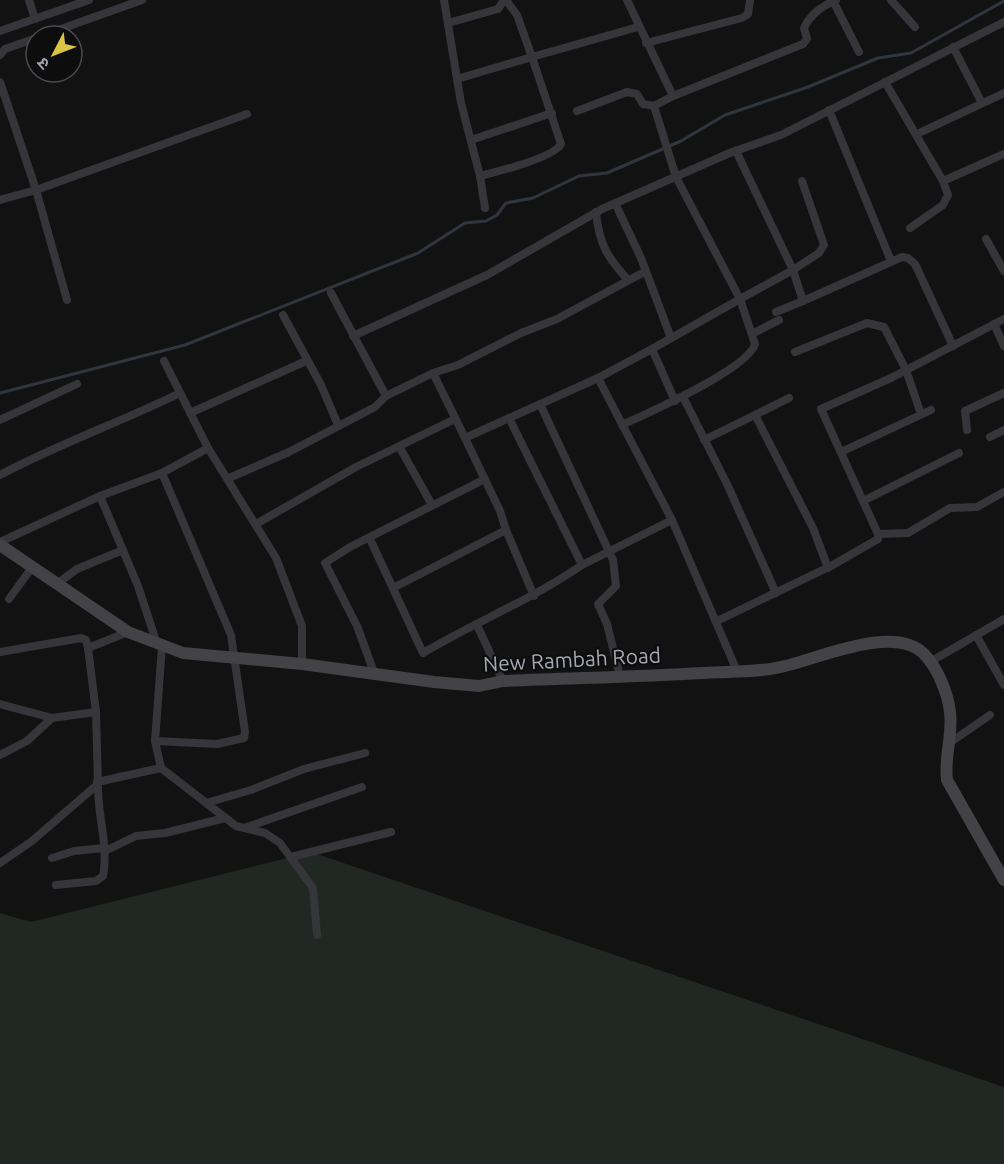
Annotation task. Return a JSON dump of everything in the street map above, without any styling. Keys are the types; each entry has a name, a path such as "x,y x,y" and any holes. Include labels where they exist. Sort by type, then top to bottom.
{"street":[{"path":"29,0 35,19"},
{"path":"0,31 89,0"},
{"path":"75,24 142,0"},
{"path":"444,0 457,79 480,176 485,208"},
{"path":"448,23 498,9 505,0 517,15 561,144 558,149 499,172 480,176"},
{"path":"627,0 646,44 673,96"},
{"path":"646,44 742,18 748,14 750,0"},
{"path":"577,111 627,92 637,94 643,104 654,106 673,96 803,44 807,39 804,28 807,21 825,4 835,0 859,52"},
{"path":"891,0 915,27"},
{"path":"353,336 487,275 596,212 736,151 781,135 1004,22"},
{"path":"457,79 638,27"},
{"path":"0,55 5,49 24,42"},
{"path":"953,47 982,104"},
{"path":"885,81 943,181 948,195 947,202 910,228"},
{"path":"0,82 36,190 67,300"},
{"path":"917,134 1004,93"},
{"path":"622,425 679,399 749,356 755,344 740,299 676,177 654,106"},
{"path":"829,110 891,261"},
{"path":"471,140 552,113"},
{"path":"0,200 36,190 247,114"},
{"path":"736,151 793,270 803,301"},
{"path":"943,181 1004,154"},
{"path":"465,438 598,378 793,270 819,253 824,245 802,181"},
{"path":"615,203 646,271 671,338"},
{"path":"596,212 598,237 605,251 628,280"},
{"path":"986,239 1004,271"},
{"path":"752,334 803,301 902,257 908,258 915,264 953,346"},
{"path":"229,478 289,452 375,407 386,396 433,373 458,365 521,333 557,319 646,271"},
{"path":"331,293 386,396"},
{"path":"283,315 321,385 338,425"},
{"path":"878,534 821,409 906,370 1004,319"},
{"path":"795,352 867,323 884,327 906,370 921,414"},
{"path":"994,324 1004,346"},
{"path":"652,349 704,440 776,593"},
{"path":"164,361 208,448 229,478 276,558 302,626 302,664"},
{"path":"190,413 252,383 306,361"},
{"path":"433,373 500,511 534,596"},
{"path":"598,378 672,520 737,671"},
{"path":"0,420 77,384"},
{"path":"0,475 180,393"},
{"path":"968,430 965,411 1004,393"},
{"path":"704,440 789,398"},
{"path":"540,404 609,551 618,581 598,604 607,624 620,676"},
{"path":"841,452 931,410"},
{"path":"755,415 813,528 828,568"},
{"path":"509,418 582,565"},
{"path":"256,524 356,467 400,448 455,419"},
{"path":"990,437 1004,430"},
{"path":"0,543 100,496 162,473 208,448"},
{"path":"400,448 432,505"},
{"path":"863,501 959,453"},
{"path":"155,741 217,744 244,738 246,732 231,635 162,473"},
{"path":"375,675 357,626 325,563 350,547 370,539 485,479"},
{"path":"878,534 908,533 950,508 977,507 1004,492"},
{"path":"100,496 160,645 155,741 161,768 236,826 247,827 274,838 313,888 317,935"},
{"path":"370,539 423,654 534,596 582,565 672,520"},
{"path":"393,588 415,574 506,530"},
{"path":"717,621 828,568 874,541 878,534"},
{"name":"New Rambah Road","path":"0,543 128,632 160,645 183,653 302,664 375,675 479,686 503,681 784,667 818,654 862,645 897,642 912,645 930,662 936,672 950,712 945,765 947,780 1004,880"},
{"path":"58,583 77,569 123,550"},
{"path":"9,598 33,566"},
{"path":"930,662 1004,619"},
{"path":"477,625 503,681"},
{"path":"88,648 109,642 128,632"},
{"path":"976,635 1004,685"},
{"path":"0,652 81,638 86,640 88,648 96,712 97,804 105,849 105,864 99,880 56,885"},
{"path":"0,704 52,718 96,712"},
{"path":"947,745 990,715"},
{"path":"0,755 27,741 52,718"},
{"path":"206,803 251,790 304,769 364,753"},
{"path":"0,863 32,841 98,783 161,768"},
{"path":"247,827 362,787"},
{"path":"52,858 74,850 105,849 136,836 165,833 225,818"},
{"path":"291,857 391,832"}],"shaded area":[{"path":"311,852 1004,1087 1004,1164 0,1164 0,913 31,922"}],"waterway":[{"path":"0,393 185,345 418,253 465,223 486,221 497,215 506,203 533,198 579,176 607,173 681,141 725,115 808,87 878,58 911,53 1004,1"}]}
